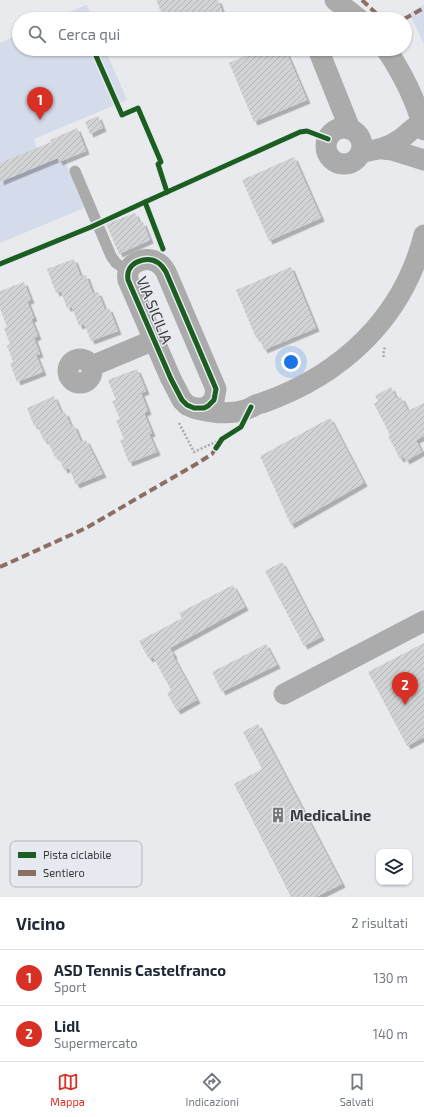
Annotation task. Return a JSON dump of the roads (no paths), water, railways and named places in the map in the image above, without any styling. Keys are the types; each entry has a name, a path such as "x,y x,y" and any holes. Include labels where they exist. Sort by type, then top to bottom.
{"street":[{"path":"335,0 350,12"},
{"path":"321,56 350,129"},
{"path":"383,149 401,139 417,126 423,126 408,86 390,56"},
{"path":"338,129 350,129 359,136 362,141 361,152 358,158 348,163 336,162 328,153 327,142 330,136 338,129"},
{"path":"361,152 383,149 392,150 424,160"},
{"name":"VIA SICILIA","path":"197,409 208,406 214,400 217,392 213,380 163,267 155,261 147,259 133,264 128,271 130,284 179,398 187,405 197,409 216,413 230,413 246,410 274,399 313,380 338,364 353,352 378,326 395,303 406,284 423,245"},
{"path":"92,366 154,340"},
{"name":"VIA SICILIA","path":"213,380 219,388 229,396 247,402 262,403"},
{"path":"284,694 424,621"}],"lane":[{"path":"75,171 111,256 116,263 128,271"}],"place":[{"name":"ASD Tennis Castelfranco","path":"40,120"},
{"name":"Lidl","path":"405,705"},
{"name":"MedicaLine","path":"278,815"}]}
